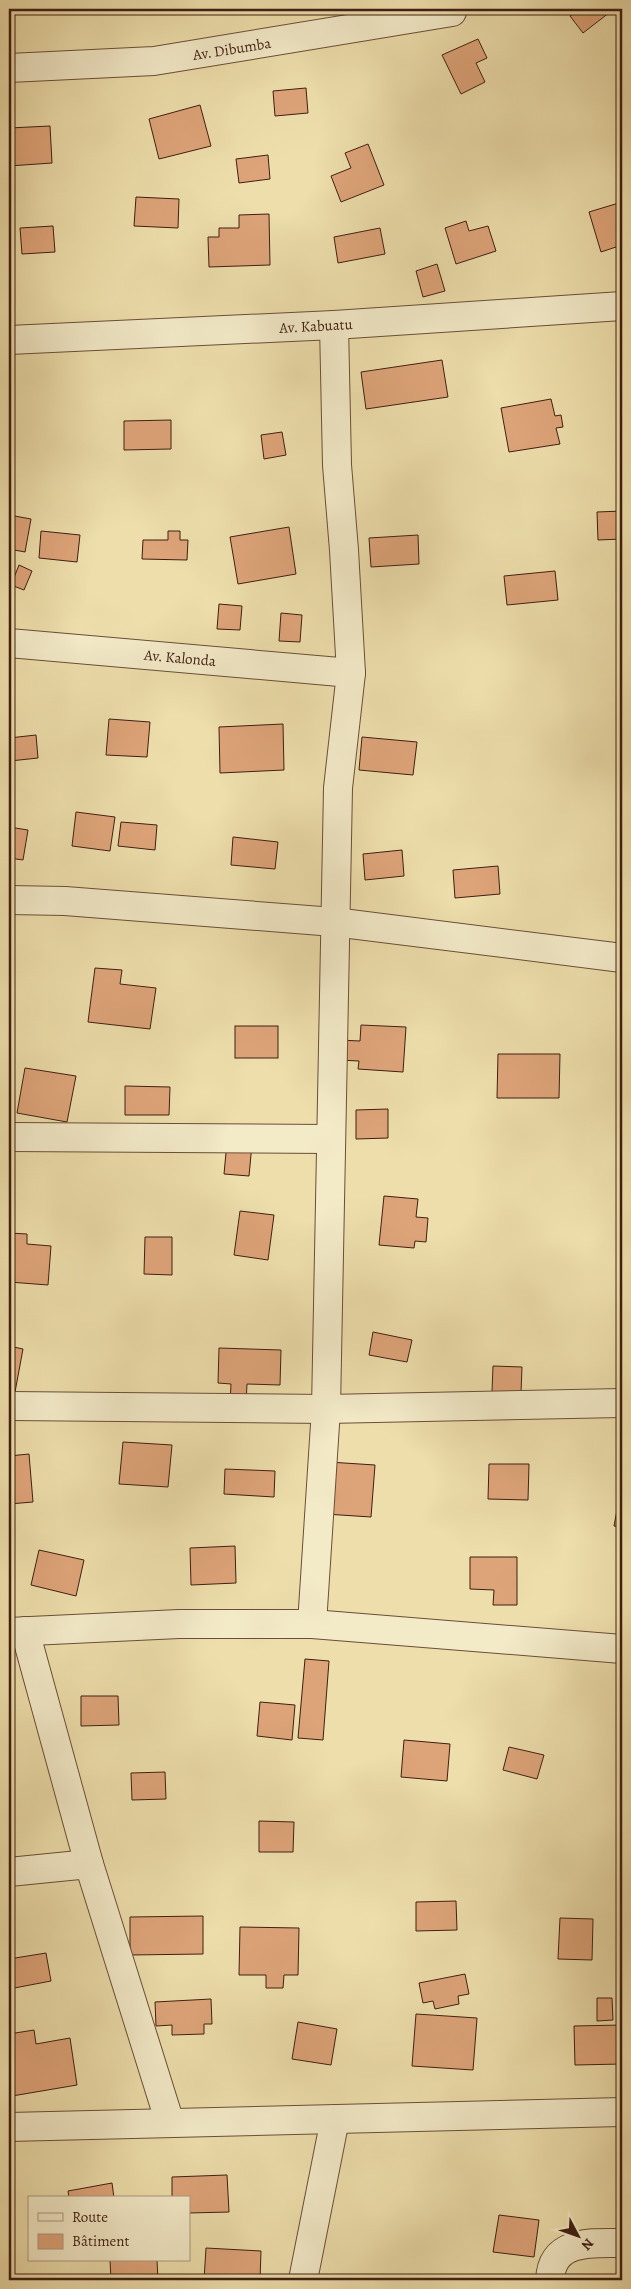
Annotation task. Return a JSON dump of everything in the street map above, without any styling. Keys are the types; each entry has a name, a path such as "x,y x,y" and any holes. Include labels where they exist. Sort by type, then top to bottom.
{"street":[{"name":"Av. Dibumba","path":"9,68 154,61 452,12"},
{"name":"Av. Kabuatu","path":"9,340 334,325 622,306"},
{"path":"312,1624 326,1409 338,788 351,673 344,550 336,464 334,325"},
{"name":"Av. Kalonda","path":"9,643 351,673"},
{"path":"9,900 65,901 334,922 622,958"},
{"path":"9,1138 330,1140"},
{"path":"9,1406 326,1409 622,1403"},
{"path":"170,2123 17,1631 179,1624 312,1624 622,1650"},
{"path":"9,1872 89,1864"},
{"path":"9,2127 622,2112"},
{"path":"302,2280 334,2120"},
{"path":"550,2280 550,2272 558,2257 569,2247 587,2243 622,2243"}],"building":[{"path":"580,9 614,9 583,33 570,16"},
{"path":"478,39 487,58 476,63 485,82 461,94 442,55"},
{"path":"306,88 308,113 275,116 273,91"},
{"path":"200,105 211,146 159,159 149,119"},
{"path":"50,126 52,163 9,166 9,128"},
{"path":"368,144 384,185 341,202 331,176 351,168 345,153"},
{"path":"268,155 270,179 239,183 236,159"},
{"path":"136,197 179,199 178,228 134,226"},
{"path":"622,202 622,245 601,252 589,212"},
{"path":"269,214 270,265 209,267 208,237 219,237 219,228 239,228 239,215"},
{"path":"466,221 469,231 488,226 496,251 456,264 445,228"},
{"path":"53,226 55,252 22,254 20,228"},
{"path":"380,228 385,254 338,263 334,237"},
{"path":"437,264 445,291 423,297 416,271"},
{"path":"442,360 448,397 366,409 361,372"},
{"path":"551,399 555,416 561,415 563,427 556,428 560,444 509,452 501,408"},
{"path":"171,420 171,449 124,450 124,421"},
{"path":"282,432 286,455 264,459 261,435"},
{"path":"622,511 622,539 598,540 597,512"},
{"path":"9,515 31,519 25,552 9,549"},
{"path":"289,527 296,574 238,584 230,537"},
{"path":"41,531 80,535 77,562 39,558"},
{"path":"168,531 180,531 180,540 188,540 187,560 142,559 143,540 168,540"},
{"path":"418,535 419,564 371,567 369,538"},
{"path":"19,565 32,571 24,590 11,585"},
{"path":"555,571 558,600 507,605 504,576"},
{"path":"219,604 242,606 240,630 217,629"},
{"path":"281,613 302,615 300,642 279,641"},
{"path":"109,719 150,722 147,757 106,755"},
{"path":"283,724 284,770 220,773 219,727"},
{"path":"36,735 38,758 10,761 9,738"},
{"path":"362,737 417,742 413,775 359,770"},
{"path":"76,812 115,817 110,851 72,846"},
{"path":"121,822 157,825 155,850 118,846"},
{"path":"9,827 28,830 23,860 9,858"},
{"path":"233,837 278,842 275,869 231,865"},
{"path":"402,850 404,876 365,880 363,854"},
{"path":"498,866 500,894 455,898 453,870"},
{"path":"9,966 13,966 9,994"},
{"path":"95,968 122,970 120,984 156,988 150,1029 88,1022"},
{"path":"361,1025 406,1027 403,1072 358,1069 359,1061 338,1060 339,1040 360,1041"},
{"path":"235,1026 278,1026 278,1058 235,1058"},
{"path":"498,1054 560,1054 559,1098 497,1098"},
{"path":"25,1068 76,1076 67,1122 17,1113"},
{"path":"125,1086 170,1087 169,1115 125,1115"},
{"path":"388,1109 388,1138 356,1139 356,1110"},
{"path":"227,1142 252,1144 249,1176 224,1174"},
{"path":"384,1196 418,1199 416,1217 428,1218 426,1242 415,1241 414,1248 379,1245"},
{"path":"240,1211 274,1215 268,1260 234,1255"},
{"path":"9,1233 27,1234 27,1244 51,1246 48,1285 9,1282"},
{"path":"145,1237 172,1237 172,1275 144,1274"},
{"path":"373,1332 412,1340 407,1362 369,1355"},
{"path":"9,1346 23,1349 15,1392 9,1391"},
{"path":"219,1348 281,1350 280,1385 247,1384 246,1404 230,1404 231,1384 218,1383"},
{"path":"493,1366 522,1367 521,1393 492,1392"},
{"path":"123,1442 172,1445 168,1487 119,1484"},
{"path":"29,1454 33,1502 9,1504 9,1456"},
{"path":"329,1462 375,1465 371,1517 325,1514"},
{"path":"489,1464 529,1464 528,1500 488,1499"},
{"path":"225,1469 275,1471 274,1497 224,1494"},
{"path":"622,1489 622,1527 614,1526"},
{"path":"235,1546 236,1583 191,1585 190,1548"},
{"path":"39,1550 84,1560 76,1596 31,1585"},
{"path":"470,1557 517,1557 517,1605 493,1605 494,1590 470,1589"},
{"path":"305,1659 329,1661 323,1740 298,1738"},
{"path":"81,1696 118,1696 119,1725 81,1726"},
{"path":"260,1702 295,1705 292,1740 257,1736"},
{"path":"404,1740 450,1744 447,1781 401,1777"},
{"path":"509,1747 544,1755 537,1779 503,1770"},
{"path":"165,1772 166,1799 132,1800 131,1773"},
{"path":"259,1821 294,1822 293,1852 259,1852"},
{"path":"456,1901 457,1930 416,1931 416,1902"},
{"path":"203,1916 203,1954 130,1955 130,1917"},
{"path":"560,1918 593,1919 592,1960 558,1959"},
{"path":"240,1927 299,1928 298,1975 284,1975 283,1988 266,1988 266,1975 239,1975"},
{"path":"46,1953 51,1981 9,1989 9,1959"},
{"path":"465,1974 469,1994 458,1996 459,2004 435,2009 433,2001 423,2003 419,1983"},
{"path":"597,1998 612,1998 613,2020 597,2021"},
{"path":"211,1999 212,2024 204,2024 204,2034 172,2035 172,2025 156,2026 155,2002"},
{"path":"416,2014 477,2018 473,2070 412,2066"},
{"path":"298,2022 337,2029 331,2065 292,2059"},
{"path":"622,2025 622,2064 575,2065 574,2026"},
{"path":"34,2030 36,2044 70,2038 77,2085 12,2096 9,2072 9,2034"},
{"path":"227,2175 229,2212 190,2213 190,2196 172,2196 172,2177"},
{"path":"112,2183 114,2196 69,2196 68,2191"},
{"path":"499,2215 539,2220 534,2257 493,2252"},
{"path":"206,2248 261,2251 260,2280 204,2280"},
{"path":"110,2262 157,2262 158,2280 111,2280"},
{"path":"373,2277 404,2280 373,2280"}]}
